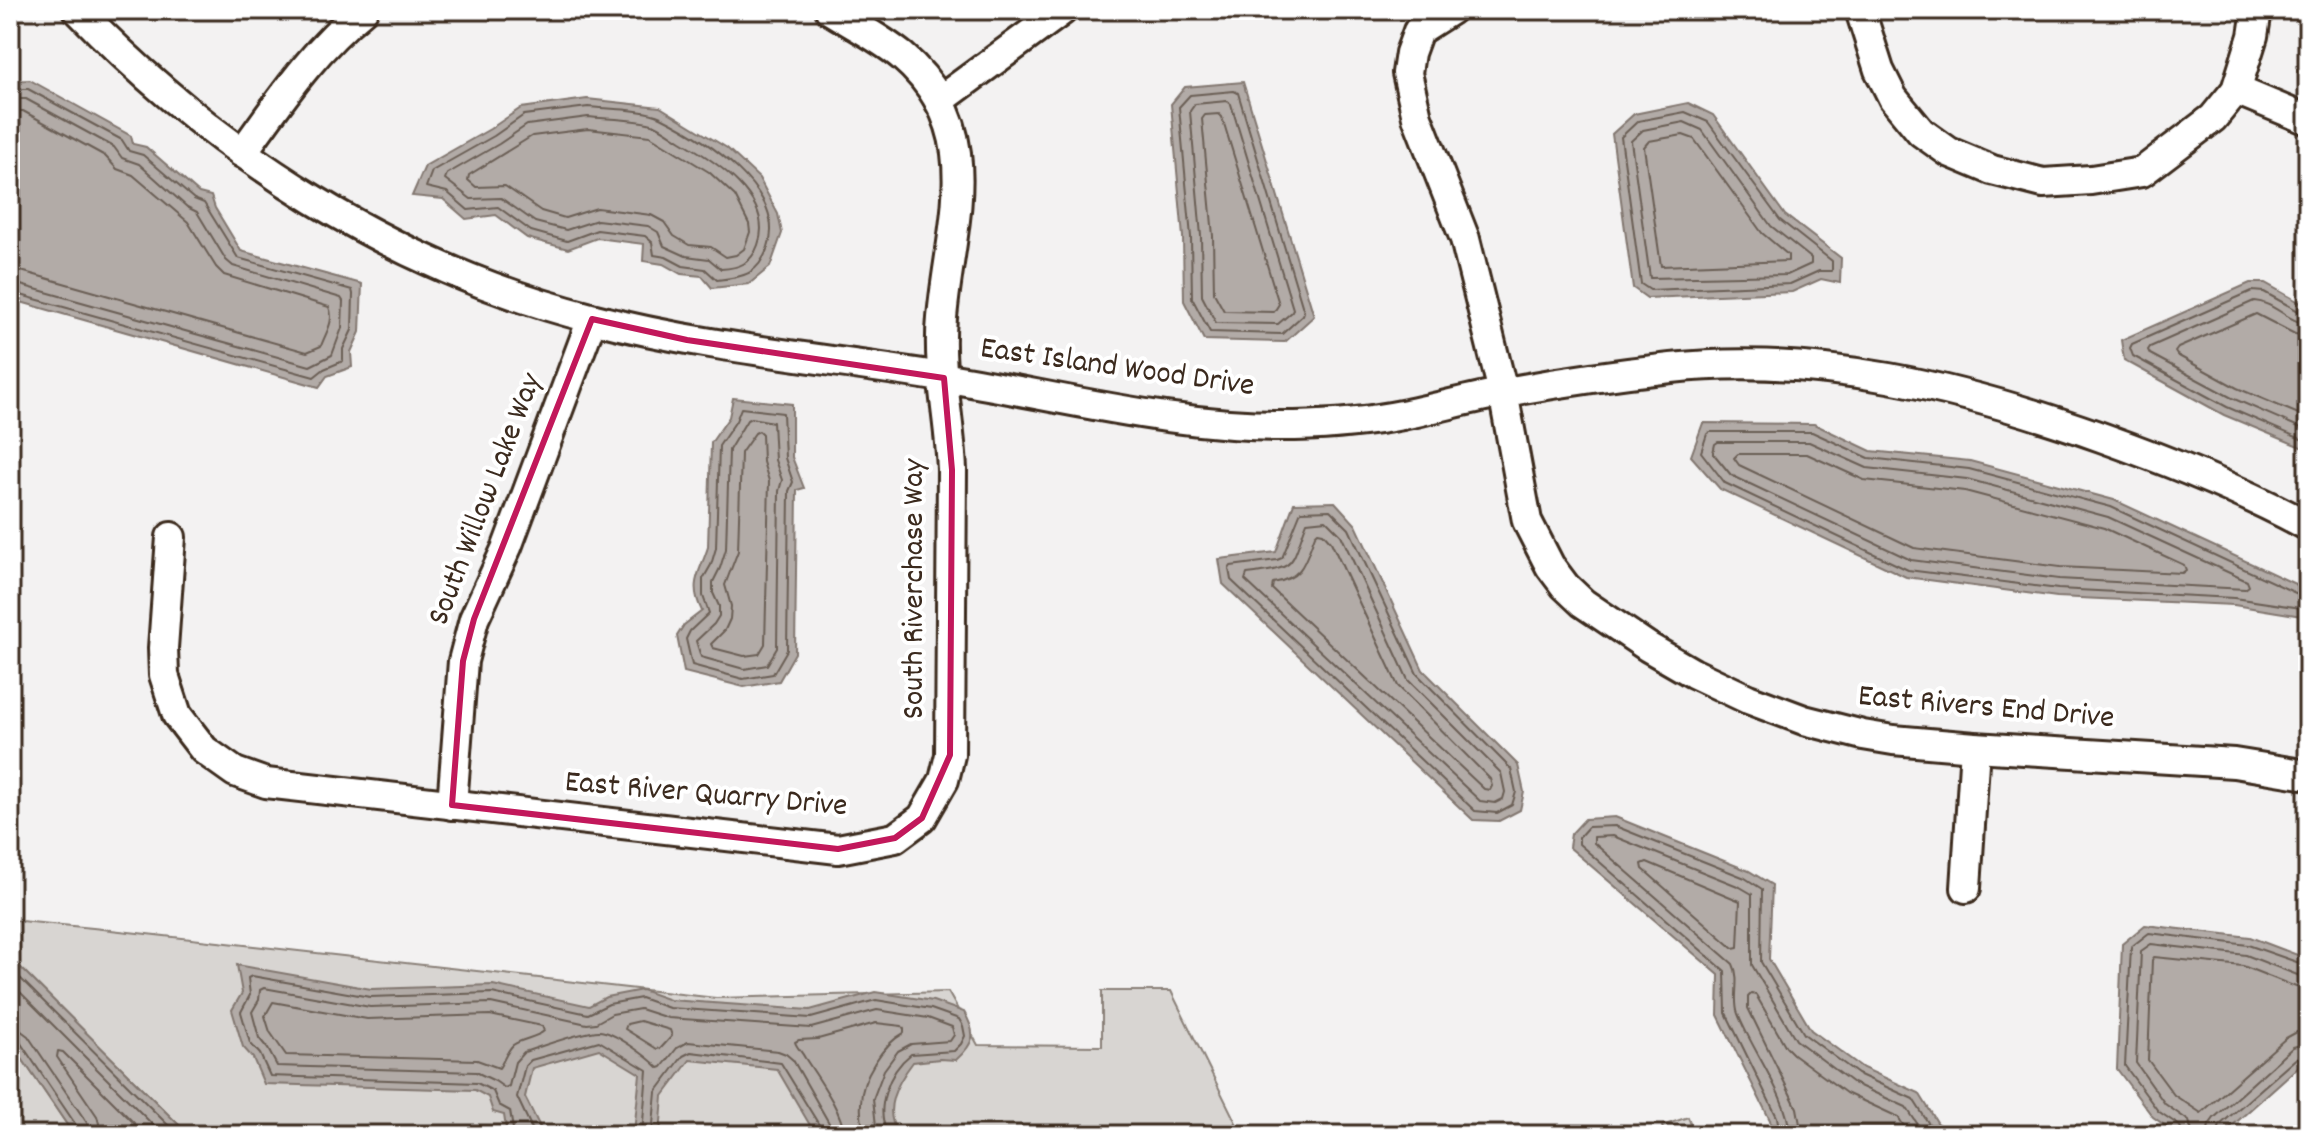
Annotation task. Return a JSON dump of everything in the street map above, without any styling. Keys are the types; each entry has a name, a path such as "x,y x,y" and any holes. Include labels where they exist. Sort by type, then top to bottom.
{"street":[{"name":"East Island Wood Drive","path":"78,10 171,98 242,153 306,196 425,259 483,283 592,319 687,340 944,378 1172,417 1248,425 1298,426 1398,416 1503,392 1665,369 1726,364 1811,366 1872,374 1981,398 2075,427 2220,484 2308,526"},
{"path":"242,153 310,61 363,10"},
{"name":"South Riverchase Way","path":"830,10 902,56 920,74 939,101 959,165 959,191 942,320 952,470 950,755 944,780 935,798"},
{"path":"939,101 1063,10"},
{"name":"East Rivers End Drive","path":"1451,10 1418,31 1407,73 1417,117 1465,239 1503,392 1527,521 1550,566 1583,603 1648,647 1748,699 1804,720 1863,735 1975,747 2234,763 2308,775"},
{"path":"1860,10 1879,70 1893,98 1921,132 1949,152 1992,170 2043,183 2142,172 2213,118 2236,90 2253,36 2257,10"},
{"path":"2236,90 2308,120"},
{"name":"South Willow Lake Way","path":"452,805 463,661 474,619 507,547 592,319"},
{"name":"East River Quarry Drive","path":"171,537 163,648 164,675 177,715 204,750 235,772 266,783 838,849 895,838 922,818 935,798"},
{"path":"1966,888 1975,747"}],"highlighted area":[{"path":"592,319 687,340 944,378 952,470 950,755 922,818 895,838 838,849 452,805 463,661 474,619"}],"shaded area":[{"path":"10,920 716,998 948,992 978,1045 1102,1046 1102,991 1171,991 1242,1135 189,1135 10,957"},
{"path":"10,1041 74,1135 10,1135"},
{"path":"1688,1117 1695,1135 1665,1135 1662,1126"}],"water":[{"path":"30,80 131,136 133,144 146,147 199,193 211,196 241,251 362,284 360,332 351,352 352,367 327,376 319,387 10,299 10,81"},
{"path":"1243,82 1314,316 1285,342 1204,340 1184,301 1183,237 1171,104 1185,87"},
{"path":"587,99 660,107 727,148 759,178 778,214 782,233 770,267 749,284 712,288 702,276 681,274 663,264 643,261 644,244 597,238 568,249 527,238 496,215 466,219 443,199 412,196 425,166 521,108"},
{"path":"1688,103 1713,115 1785,215 1841,258 1840,283 1821,279 1792,292 1647,298 1633,288 1612,134 1634,114"},
{"path":"2250,283 2265,283 2308,307 2308,450 2224,415 2124,360 2121,340"},
{"path":"733,398 792,404 792,457 804,488 797,490 795,653 779,681 744,687 684,672 677,636 684,625 702,611 696,585 708,547 711,443 729,417"},
{"path":"1703,423 1814,424 1871,451 1970,461 2114,500 2308,590 2308,617 2234,605 2057,597 1906,577 1720,489 1691,456"},
{"path":"1335,502 1356,525 1423,670 1518,765 1524,792 1520,810 1499,821 1473,820 1223,584 1219,559 1276,552 1294,503"},
{"path":"1615,817 1749,871 1772,885 1769,959 1811,1030 1863,1068 1919,1093 1945,1135 1773,1135 1770,1120 1718,1015 1719,975 1569,847 1571,834 1585,819"},
{"path":"2145,925 2250,937 2308,959 2308,1058 2222,1135 2179,1135 2153,1117 2117,1069 2122,944"},
{"path":"10,957 189,1135 74,1135 10,1041"},
{"path":"237,965 371,989 493,985 589,1006 606,997 642,990 670,1000 810,1010 875,992 933,1001 964,1012 971,1026 972,1038 956,1060 913,1062 897,1088 891,1106 891,1116 899,1135 826,1135 814,1132 777,1069 690,1060 663,1096 660,1135 632,1135 640,1074 599,1049 532,1068 525,1097 544,1135 507,1135 504,1115 493,1112 488,1097 475,1090 264,1084 253,1058 243,1047 232,1010 242,993"}]}
